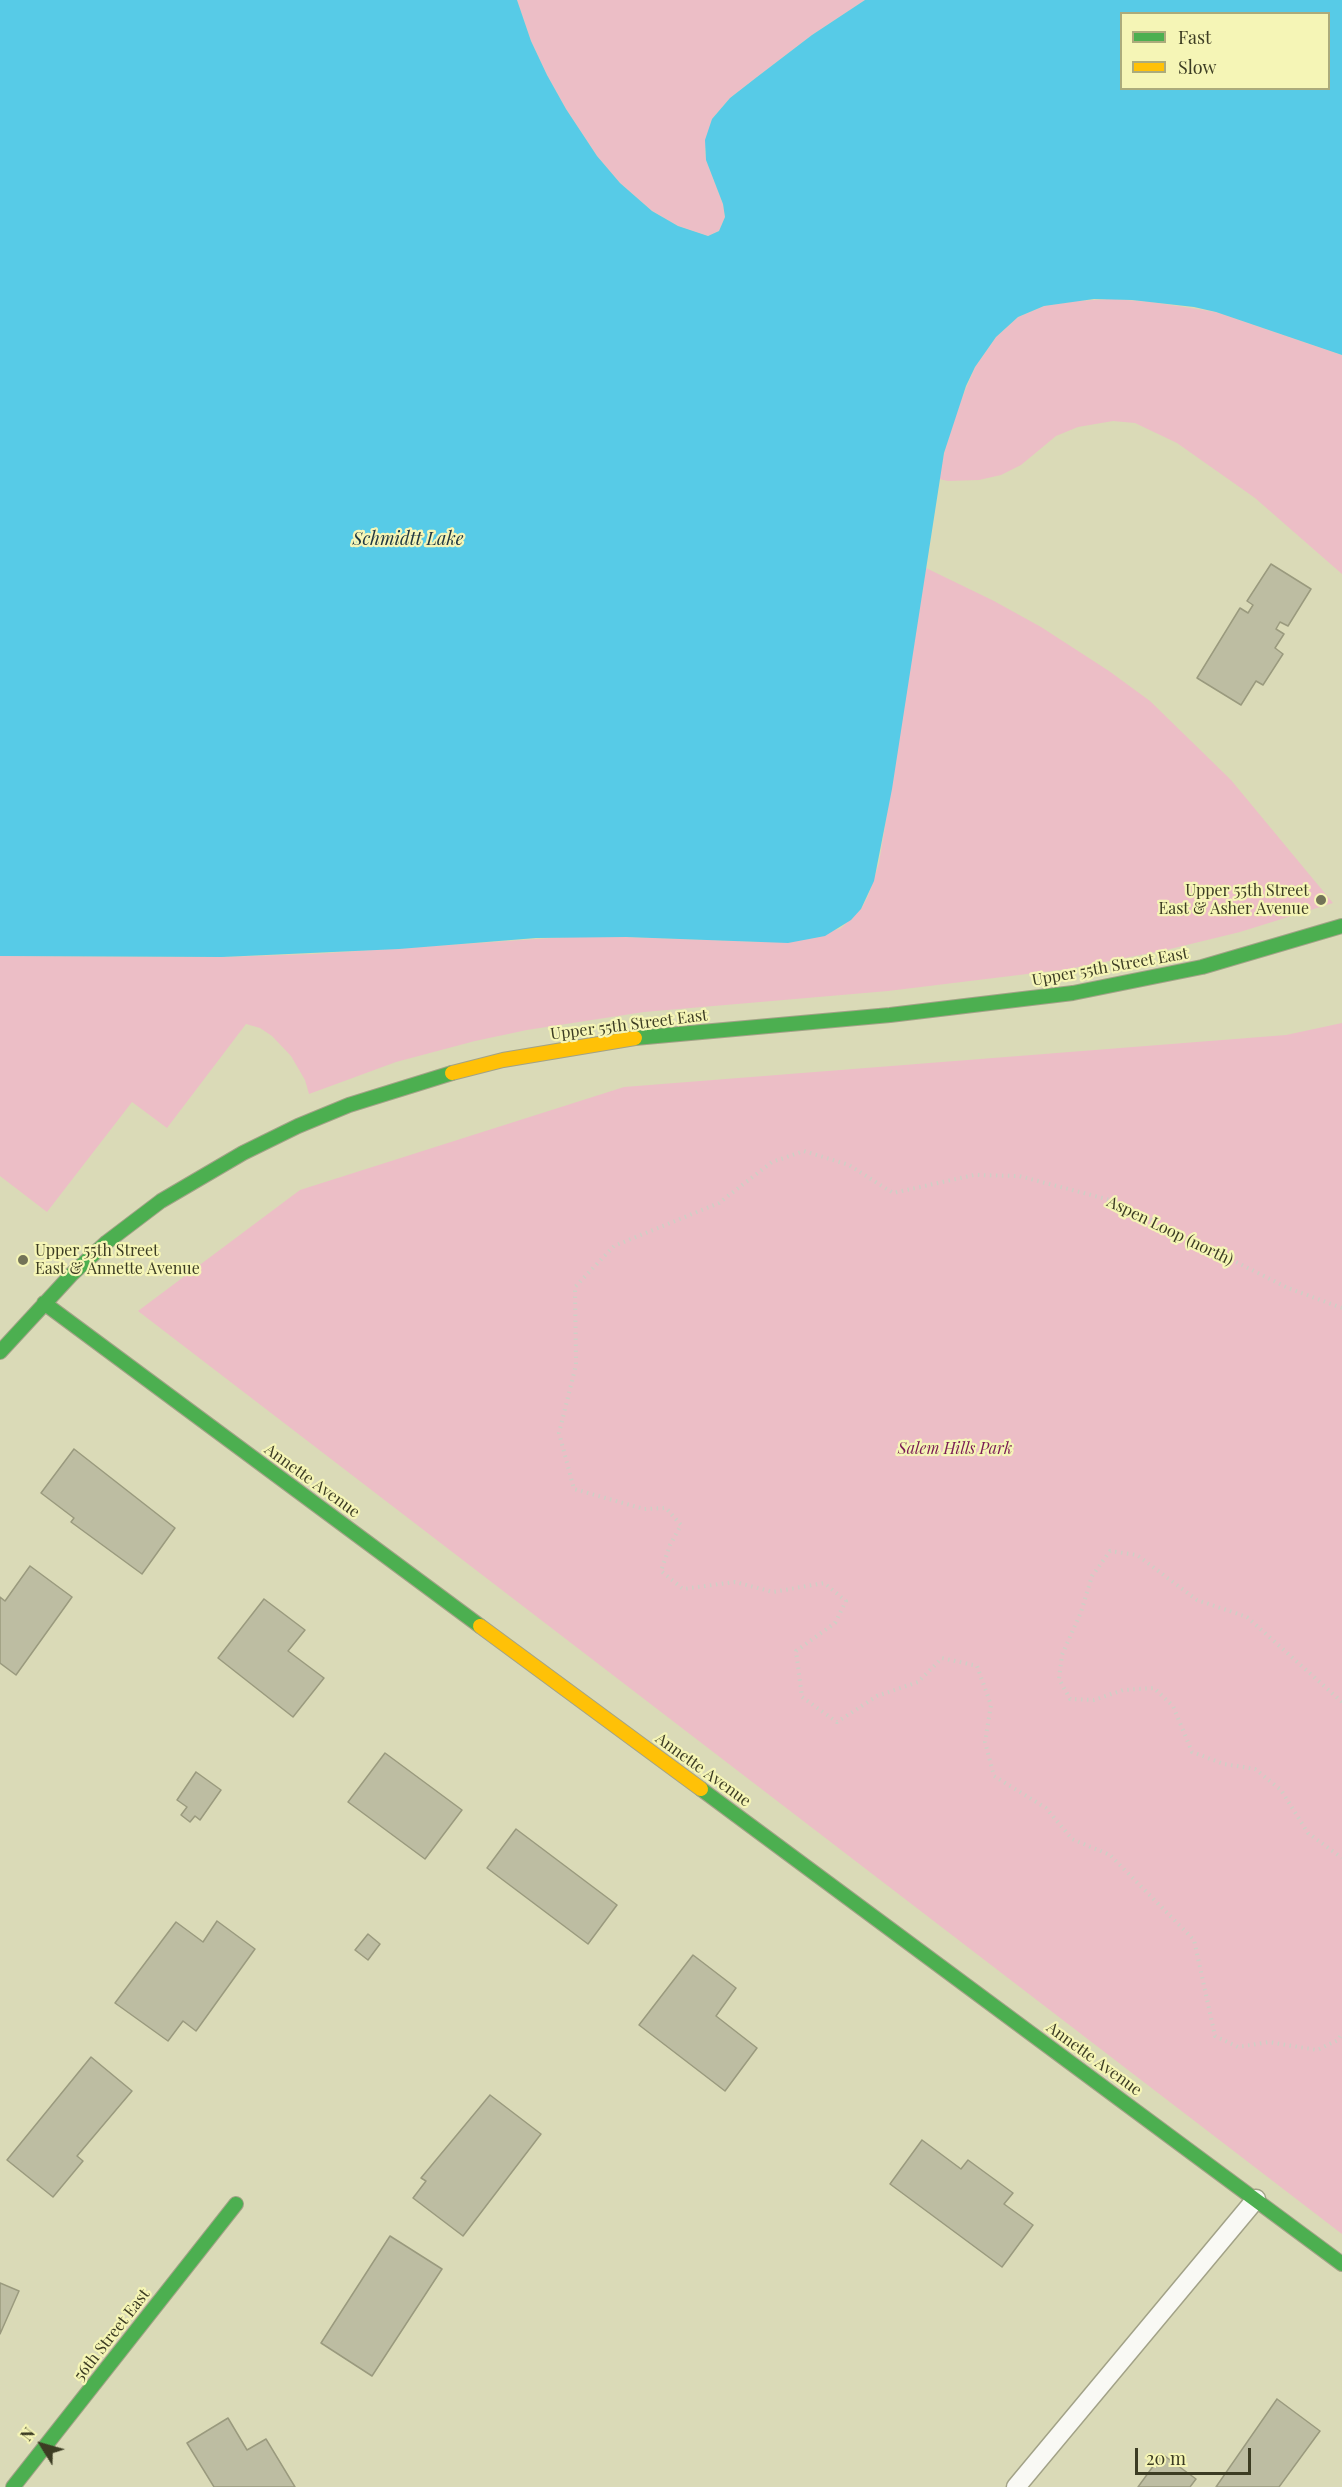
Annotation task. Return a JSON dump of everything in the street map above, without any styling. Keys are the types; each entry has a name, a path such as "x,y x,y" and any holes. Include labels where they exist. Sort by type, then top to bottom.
{"street":[{"name":"Upper 55th Street East","path":"0,1352 72,1274 123,1229 161,1201 210,1170 319,1117 426,1078 503,1059 647,1036 890,1015 1073,993 1202,967 1342,926"},
{"name":"Annette Avenue","path":"44,1303 1342,2264"},
{"name":"56th Street East","path":"13,2487 236,2204"}],"lane":[{"path":"1017,2487 1256,2199"}],"path":[{"name":"Aspen Loop (north)","path":"1342,1308 1288,1288 1114,1201 1019,1176 974,1175 893,1193 849,1165 804,1151 771,1162 719,1203 614,1246 575,1287 576,1365 559,1433 574,1489 644,1509 666,1508 681,1525 670,1545 662,1571 683,1589 735,1582 773,1592 824,1583 846,1601 835,1623 795,1651 802,1697 837,1722 877,1696 918,1682 942,1658 977,1666 992,1705 984,1742 994,1776 1046,1808 1071,1839 1110,1856 1194,1940 1215,2036 1238,2047 1269,2042 1317,2050 1338,2040 1342,2033"},
{"path":"1342,1702 1247,1617 1197,1600 1137,1555 1110,1551 1092,1576 1081,1612 1062,1655 1059,1679 1070,1699 1094,1700 1123,1690 1154,1688 1173,1706 1192,1752 1224,1764 1255,1769 1281,1790 1308,1833 1342,1858"}],"green space":[{"path":"517,0 865,0 812,35 730,98 712,119 705,150 706,160 723,204 725,217 719,231 708,236 678,226 652,211 620,183 597,156 547,75 531,41"},
{"path":"1113,299 1152,302 1216,312 1342,355 1342,574 1255,498 1177,443 1135,423 1113,421 1078,427 1056,436 1021,465 1001,475 979,480 939,479 958,407 975,367 996,337 1018,317 1044,306"},
{"path":"926,568 1041,627 1150,701 1231,780 1333,903 1240,932 1166,950 1068,969 888,991 644,1012 527,1030 396,1062 309,1094 305,1080 291,1056 272,1036 260,1028 246,1024 167,1128 132,1102 47,1212 0,1176 0,956 222,957 313,954 567,937 764,942 840,929 861,909 879,863"},
{"name":"Salem Hills Park","path":"1342,1023 1342,2234 138,1311 300,1190 624,1087 1286,1035"}],"water":[{"name":"Schmidtt Lake","path":"0,0 517,0 531,41 547,75 597,156 620,183 652,211 678,226 708,236 719,231 725,217 723,204 706,160 705,140 712,119 730,98 812,35 865,0 1342,0 1342,355 1216,312 1194,307 1132,300 1094,299 1044,306 1018,317 996,337 975,367 966,386 944,453 892,789 874,881 861,909 851,920 825,936 788,943 626,937 536,938 399,949 222,957 0,956"}],"building":[{"path":"1271,564 1311,589 1288,626 1280,622 1276,629 1284,634 1275,648 1283,654 1263,685 1256,681 1241,705 1197,678 1240,608 1248,613 1253,605 1247,601"},
{"path":"74,1449 175,1528 142,1574 71,1522 74,1518 41,1493"},
{"path":"30,1566 72,1597 16,1675 0,1663 0,1597 5,1601"},
{"path":"264,1599 305,1630 288,1651 324,1678 293,1717 218,1658"},
{"path":"385,1753 462,1810 425,1859 348,1802"},
{"path":"196,1772 221,1790 200,1820 195,1816 190,1822 181,1815 187,1807 177,1800"},
{"path":"516,1829 617,1905 588,1944 487,1868"},
{"path":"217,1921 255,1949 196,2031 183,2021 168,2041 115,2003 176,1922 203,1942"},
{"path":"368,1934 380,1944 368,1960 355,1950"},
{"path":"693,1955 736,1988 716,2016 757,2048 725,2091 639,2025"},
{"path":"91,2057 132,2091 77,2156 83,2161 53,2197 7,2160"},
{"path":"490,2095 541,2134 463,2236 413,2198 426,2181 421,2178"},
{"path":"922,2140 961,2169 968,2160 1013,2193 1004,2204 1033,2225 1002,2267 890,2184"},
{"path":"390,2236 442,2269 372,2376 321,2343"},
{"path":"0,2283 19,2291 0,2334"},
{"path":"1277,2399 1320,2431 1279,2487 1216,2487"},
{"path":"228,2418 247,2450 266,2439 295,2487 214,2487 187,2443"},
{"path":"1162,2454 1196,2479 1190,2487 1138,2487"}],"traffic: fast":[{"path":"635,1038 890,1015 1073,993 1202,967 1342,926"},
{"path":"0,1352 72,1274 107,1242 161,1201 243,1153 298,1126 349,1105 452,1073"},
{"path":"44,1303 480,1626"},
{"path":"701,1789 1342,2264"},
{"path":"13,2487 236,2204"}],"traffic: slow":[{"path":"452,1073 503,1060 635,1038"},
{"path":"480,1626 701,1789"}],"place":[{"name":"Upper 55th Street East & Asher Avenue","path":"1321,900"},
{"name":"Upper 55th Street East & Annette Avenue","path":"23,1260"}]}
